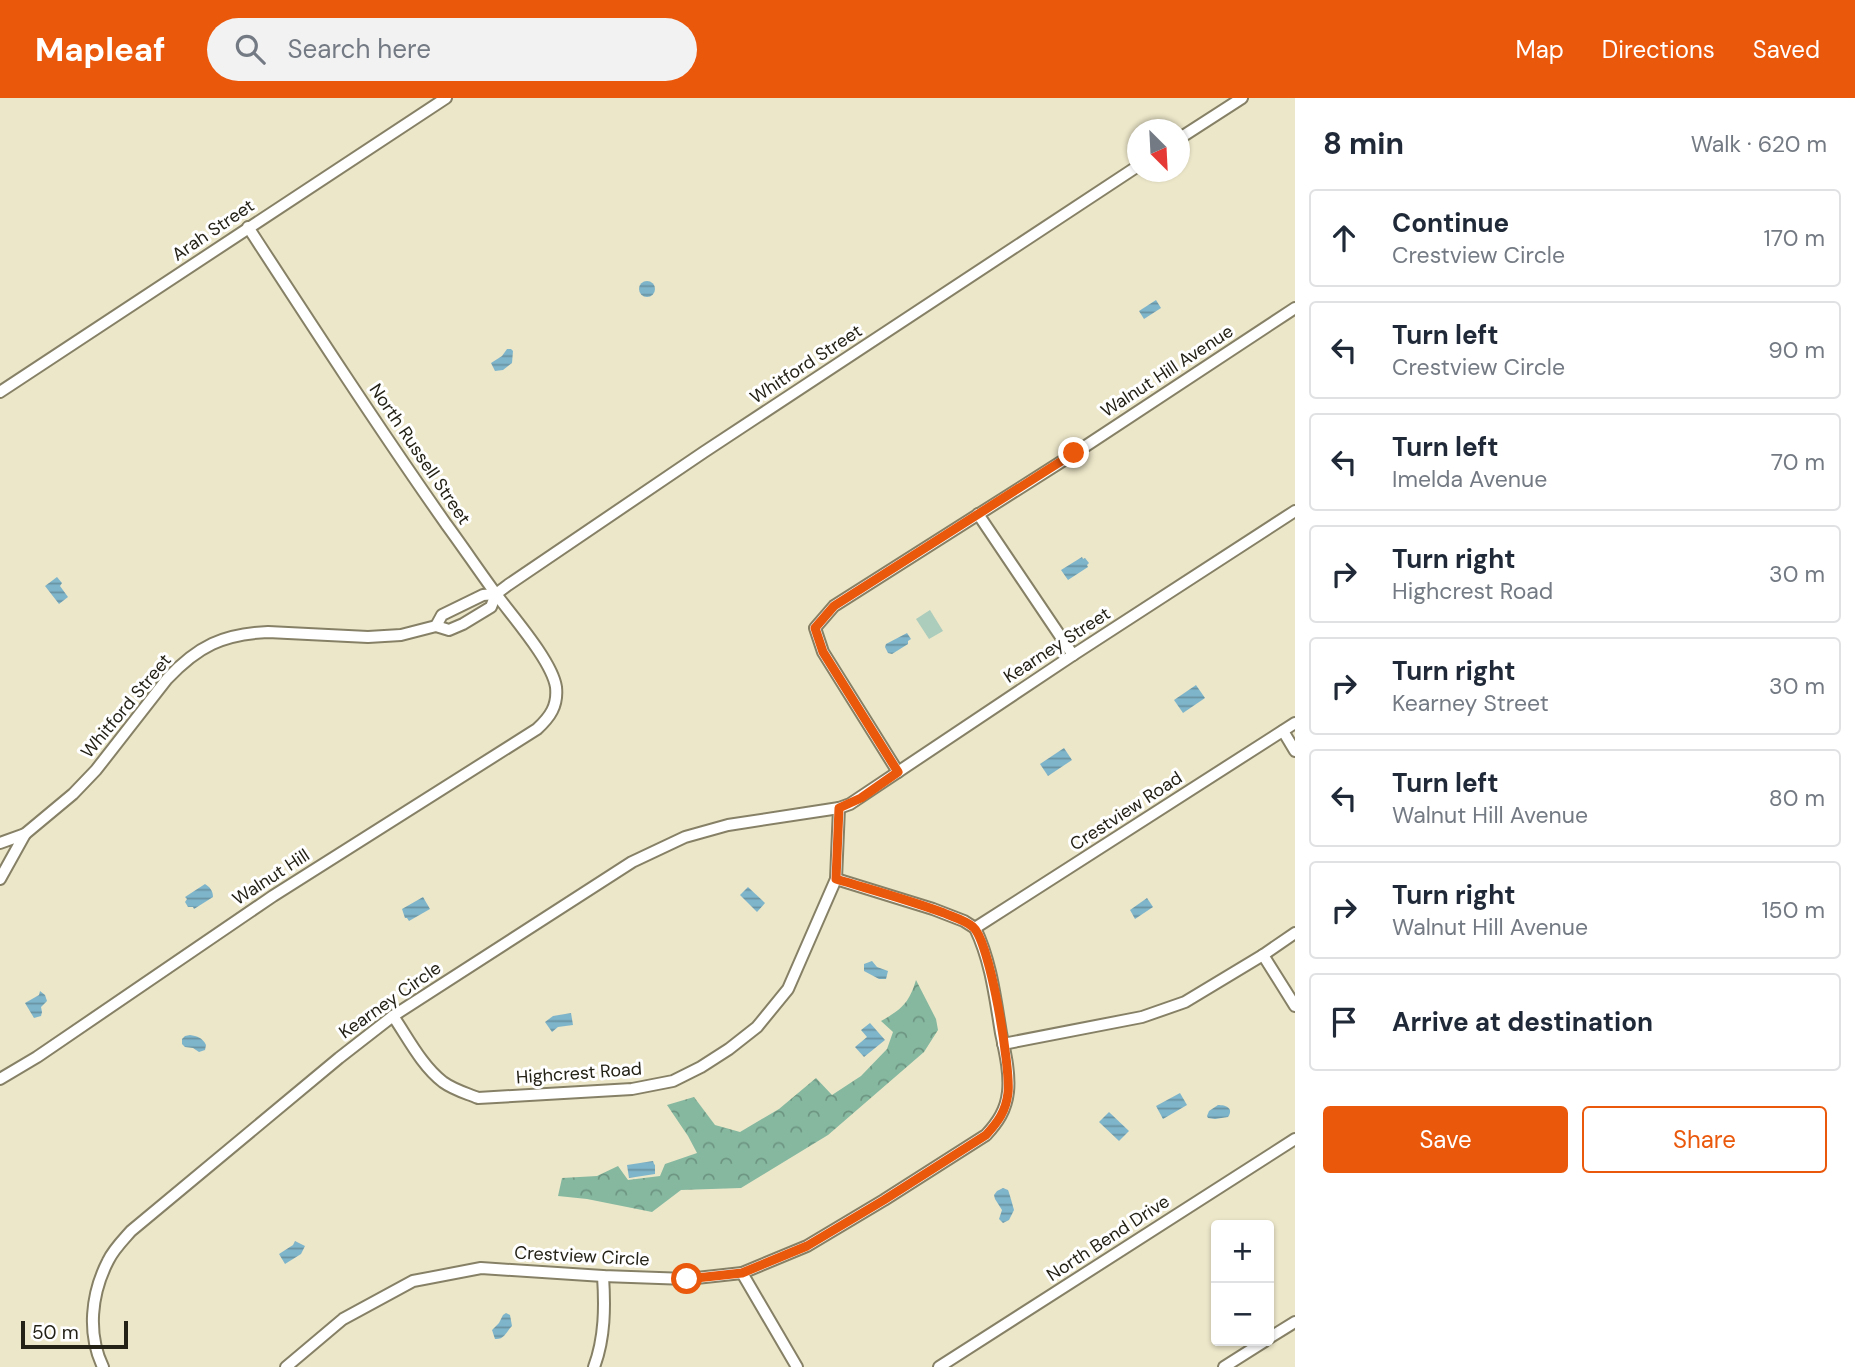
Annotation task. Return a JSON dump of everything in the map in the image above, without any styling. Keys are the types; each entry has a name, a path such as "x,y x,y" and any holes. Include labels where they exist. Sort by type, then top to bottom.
{"street":[{"name":"Arah Street","path":"0,392 446,98"},
{"path":"1190,132 1242,98"},
{"name":"Whitford Street","path":"0,879 26,834 73,794 96,770 167,679 205,647 235,635 252,633 368,637 401,635 436,626 449,630 463,624 491,607 496,594 508,584 1127,173"},
{"name":"North Russell Street","path":"248,228 437,511 523,629 550,671 556,686 556,702"},
{"name":"Walnut Hill Avenue","path":"898,772 823,652 815,628 834,606 1295,308"},
{"name":"Kearney Street","path":"839,808 861,798 1073,655 1295,511"},
{"path":"978,514 1073,655"},
{"name":"Whitford Street","path":"436,626 442,615 483,594 496,594"},
{"name":"Walnut Hill","path":"0,1079 37,1057 305,875 537,729 549,718 556,702"},
{"name":"Crestview Road","path":"975,928 1295,723"},
{"path":"1283,731 1295,751"},
{"name":"Highcrest Road","path":"393,1016 435,1075 455,1090 478,1098 632,1089 673,1081 729,1049 757,1027 788,989 836,879 839,808"},
{"name":"Kearney Circle","path":"103,1367 98,1356 92,1323 96,1290 108,1259 131,1231 338,1058 393,1016 632,862 685,837 728,825 839,808"},
{"name":"Whitford Street","path":"0,843 26,834"},
{"path":"836,879 933,909 975,928"},
{"name":"Crestview Circle","path":"286,1367 343,1319 413,1281 481,1268 687,1279 742,1273 807,1246 884,1200 986,1135 998,1123 1005,1108 1008,1091 1003,1044 990,970 975,928"},
{"path":"1003,1044 1142,1017 1185,1002 1295,933"},
{"path":"1263,955 1295,1006"},
{"name":"North Bend Drive","path":"939,1367 1295,1139"},
{"path":"742,1273 797,1367"},
{"path":"594,1367 600,1350 603,1276"},
{"path":"1274,1336 1295,1322"},
{"path":"1224,1367 1257,1346"}],"green space":[{"path":"930,610 943,631 929,639 916,619"},
{"path":"916,980 936,1019 938,1030 924,1052 828,1135 741,1188 681,1190 652,1212 558,1196 562,1178 597,1176 618,1166 628,1180 660,1176 665,1164 697,1153 667,1105 694,1097 715,1125 740,1132 779,1109 816,1078 832,1095 861,1076 887,1049 893,1032 881,1021 904,1005"}],"water":[{"path":"647,281 655,289 647,297 639,289"},
{"path":"1156,300 1161,308 1144,319 1139,311"},
{"path":"507,349 513,351 512,363 503,370 495,371 491,363"},
{"path":"1082,557 1089,563 1088,567 1068,580 1061,570"},
{"path":"57,577 68,597 59,604 45,586"},
{"path":"907,633 911,639 908,644 892,654 888,653 886,644"},
{"path":"1196,685 1205,698 1183,713 1174,700"},
{"path":"1064,748 1072,760 1048,776 1040,764"},
{"path":"205,884 211,889 213,897 194,909 188,907 185,897"},
{"path":"748,887 765,903 757,912 740,895"},
{"path":"423,897 430,909 409,921 402,909"},
{"path":"1147,898 1153,907 1135,919 1130,910"},
{"path":"872,961 877,967 888,971 886,979 879,979 864,971 864,964"},
{"path":"40,991 47,1001 41,1007 41,1016 34,1018 25,1003 39,995"},
{"path":"571,1013 573,1025 558,1027 552,1032 545,1022 553,1016"},
{"path":"870,1023 885,1040 864,1057 855,1047 867,1037 861,1030"},
{"path":"190,1035 203,1041 205,1050 199,1052 182,1044 182,1039"},
{"path":"1180,1093 1187,1105 1163,1119 1156,1106"},
{"path":"1218,1105 1228,1108 1228,1117 1208,1118 1209,1111"},
{"path":"1109,1112 1129,1131 1119,1141 1099,1122"},
{"path":"653,1161 655,1174 629,1178 627,1165"},
{"path":"1003,1188 1008,1190 1014,1210 1009,1220 1003,1223 999,1219 1002,1210 994,1195"},
{"path":"295,1241 305,1246 301,1254 285,1264 279,1254"},
{"path":"506,1313 510,1315 512,1326 503,1337 495,1339 492,1330"}],"route":[{"path":"687,1279 742,1273 807,1246 986,1135 998,1123 1005,1108 1008,1075 990,970 975,928 933,909 836,879 839,808 861,798 898,772 823,652 815,628 834,606 1074,453"}]}
